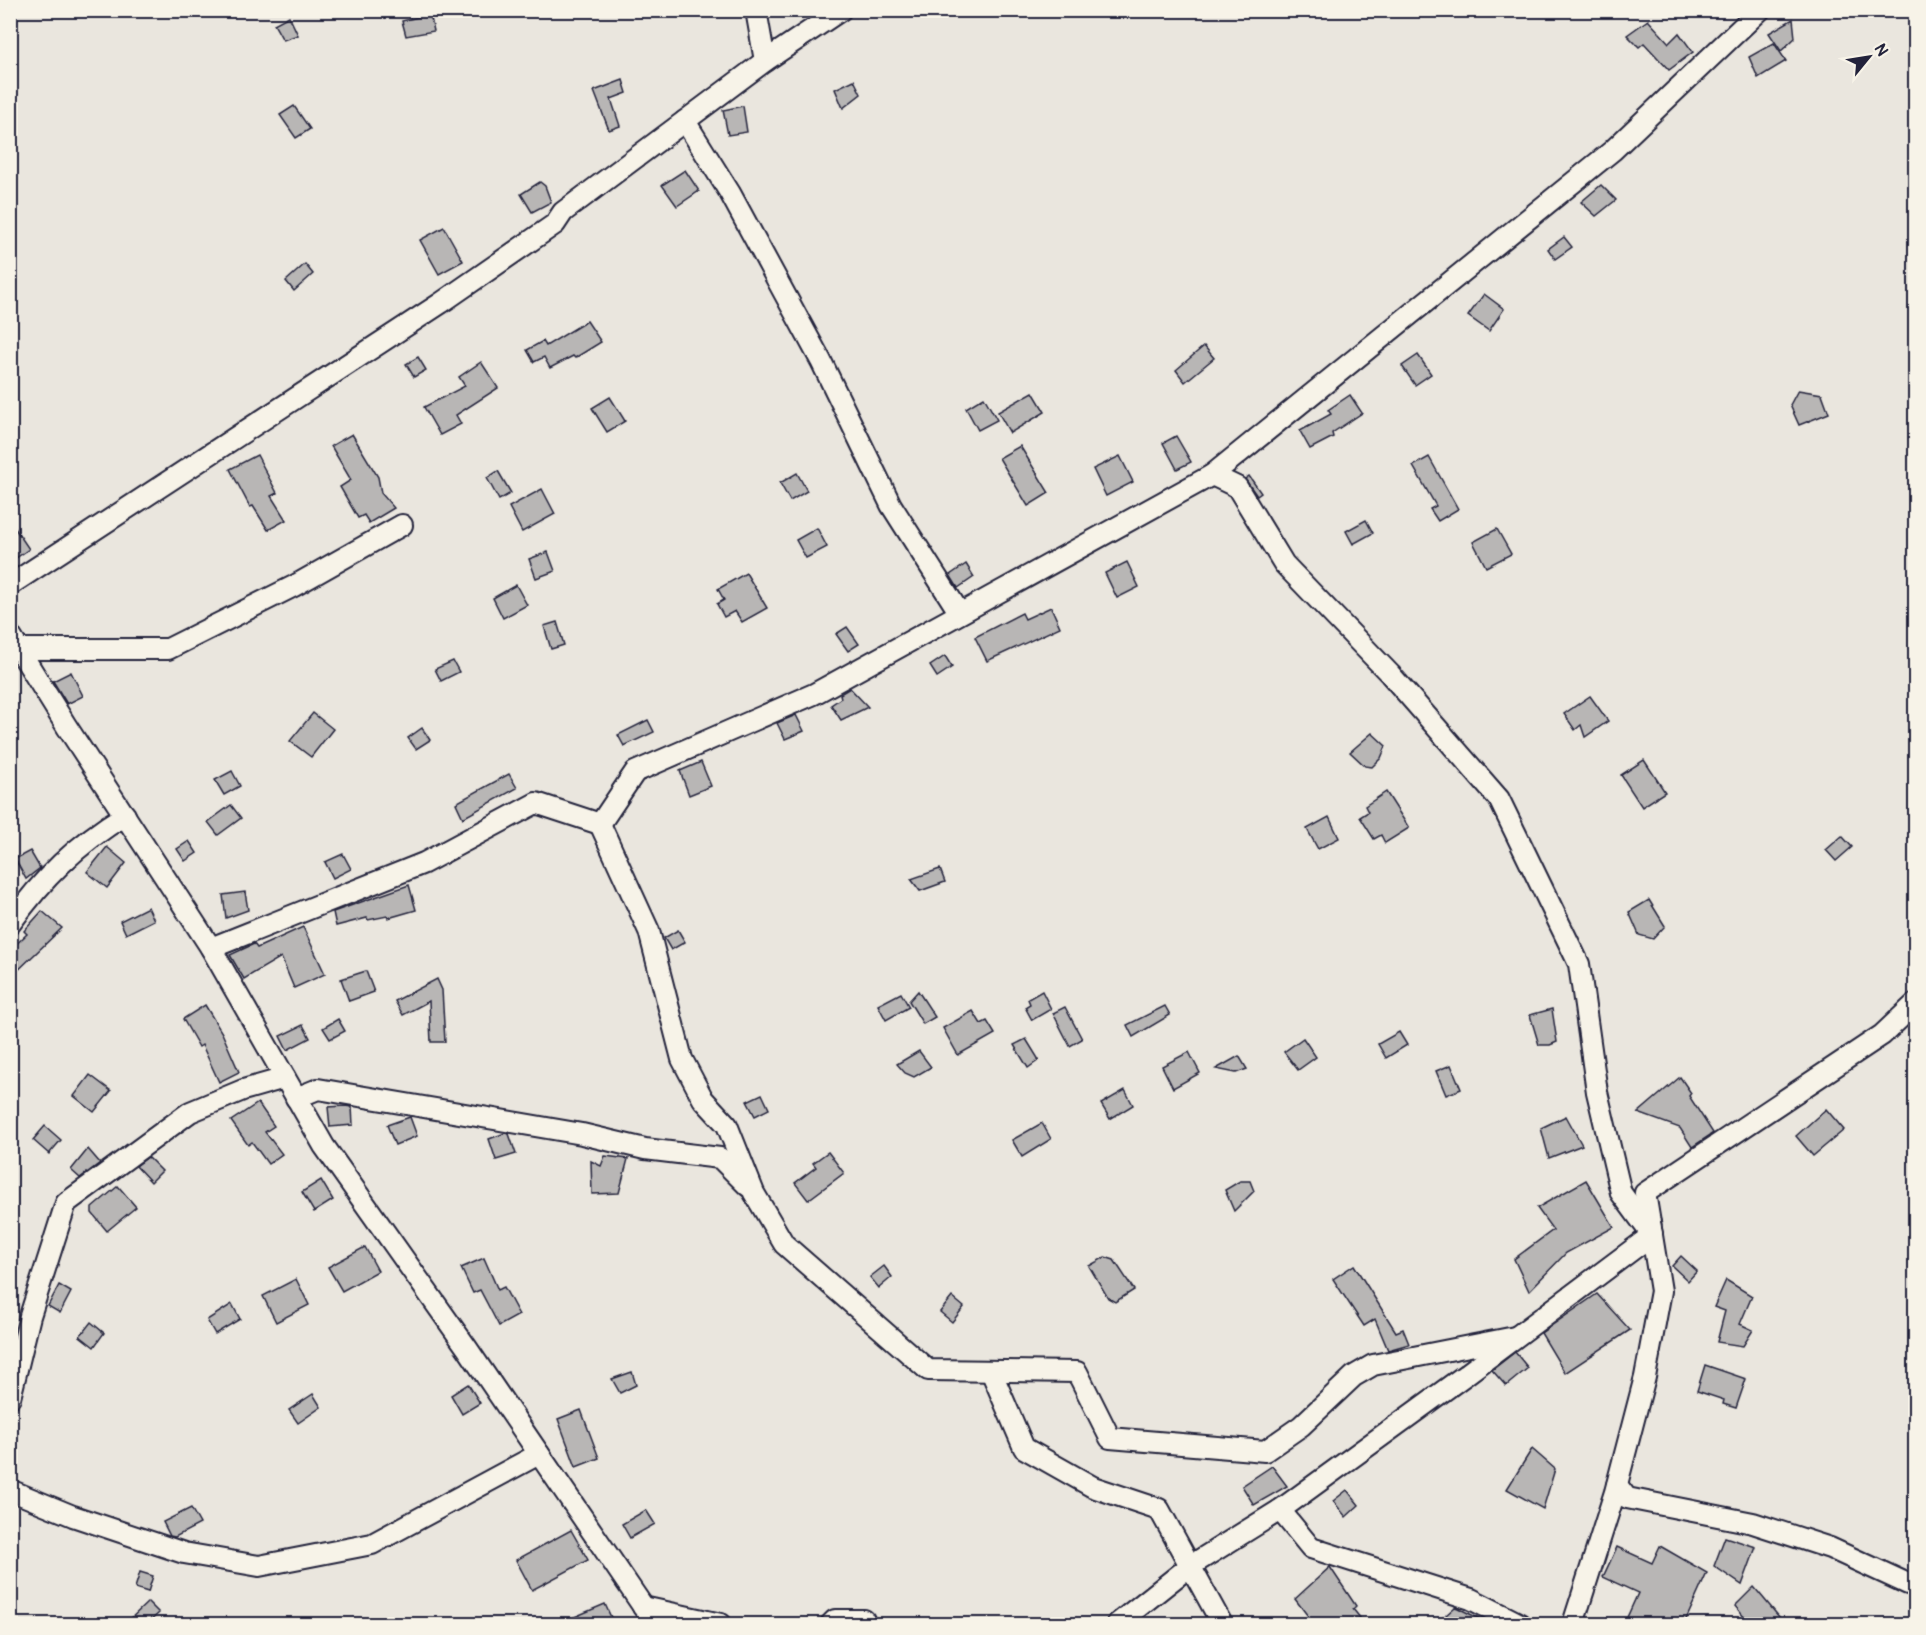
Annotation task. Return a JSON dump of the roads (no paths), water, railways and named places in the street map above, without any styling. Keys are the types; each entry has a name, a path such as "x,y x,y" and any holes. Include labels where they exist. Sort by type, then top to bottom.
{"street":[{"path":"756,10 765,61"},
{"path":"10,585 441,303 555,224 563,212 765,61 841,10"},
{"path":"600,824 636,772 814,694 959,612 1212,475 1612,151 1760,10"},
{"path":"685,121 730,193 821,361 891,505 959,612"},
{"path":"1212,475 1237,487 1284,564 1390,674 1499,799 1579,964 1597,1092 1621,1193 1652,1235"},
{"path":"15,642 168,650 294,586 402,525"},
{"path":"15,642 211,948 324,1146 655,1624"},
{"path":"211,948 424,863 536,803 600,824 649,931 682,1059 703,1099 727,1125 754,1192 784,1244 928,1370 1077,1372 1110,1438 1265,1451 1301,1426 1354,1376 1373,1365 1515,1337"},
{"path":"10,924 36,887 60,862 124,815"},
{"path":"1645,1192 1882,1035 1916,1003"},
{"path":"10,1398 30,1316 66,1203 190,1112 243,1090 285,1078"},
{"path":"296,1098 318,1089 582,1134 645,1149 720,1158 754,1192"},
{"path":"1645,1192 1652,1235"},
{"path":"1573,1624 1617,1485 1645,1377 1661,1291 1645,1192"},
{"path":"1117,1624 1190,1566 1280,1510 1652,1235"},
{"path":"991,1371 1024,1448 1093,1487 1159,1509 1222,1624"},
{"path":"10,1490 73,1516 184,1553 259,1566 372,1544 539,1454"},
{"path":"1617,1485 1627,1498 1753,1523 1830,1548 1908,1584 1916,1582"},
{"path":"1280,1510 1311,1548 1471,1599 1520,1624"},
{"path":"643,1607 721,1624"},
{"path":"831,1624 835,1620 864,1620"}]}
